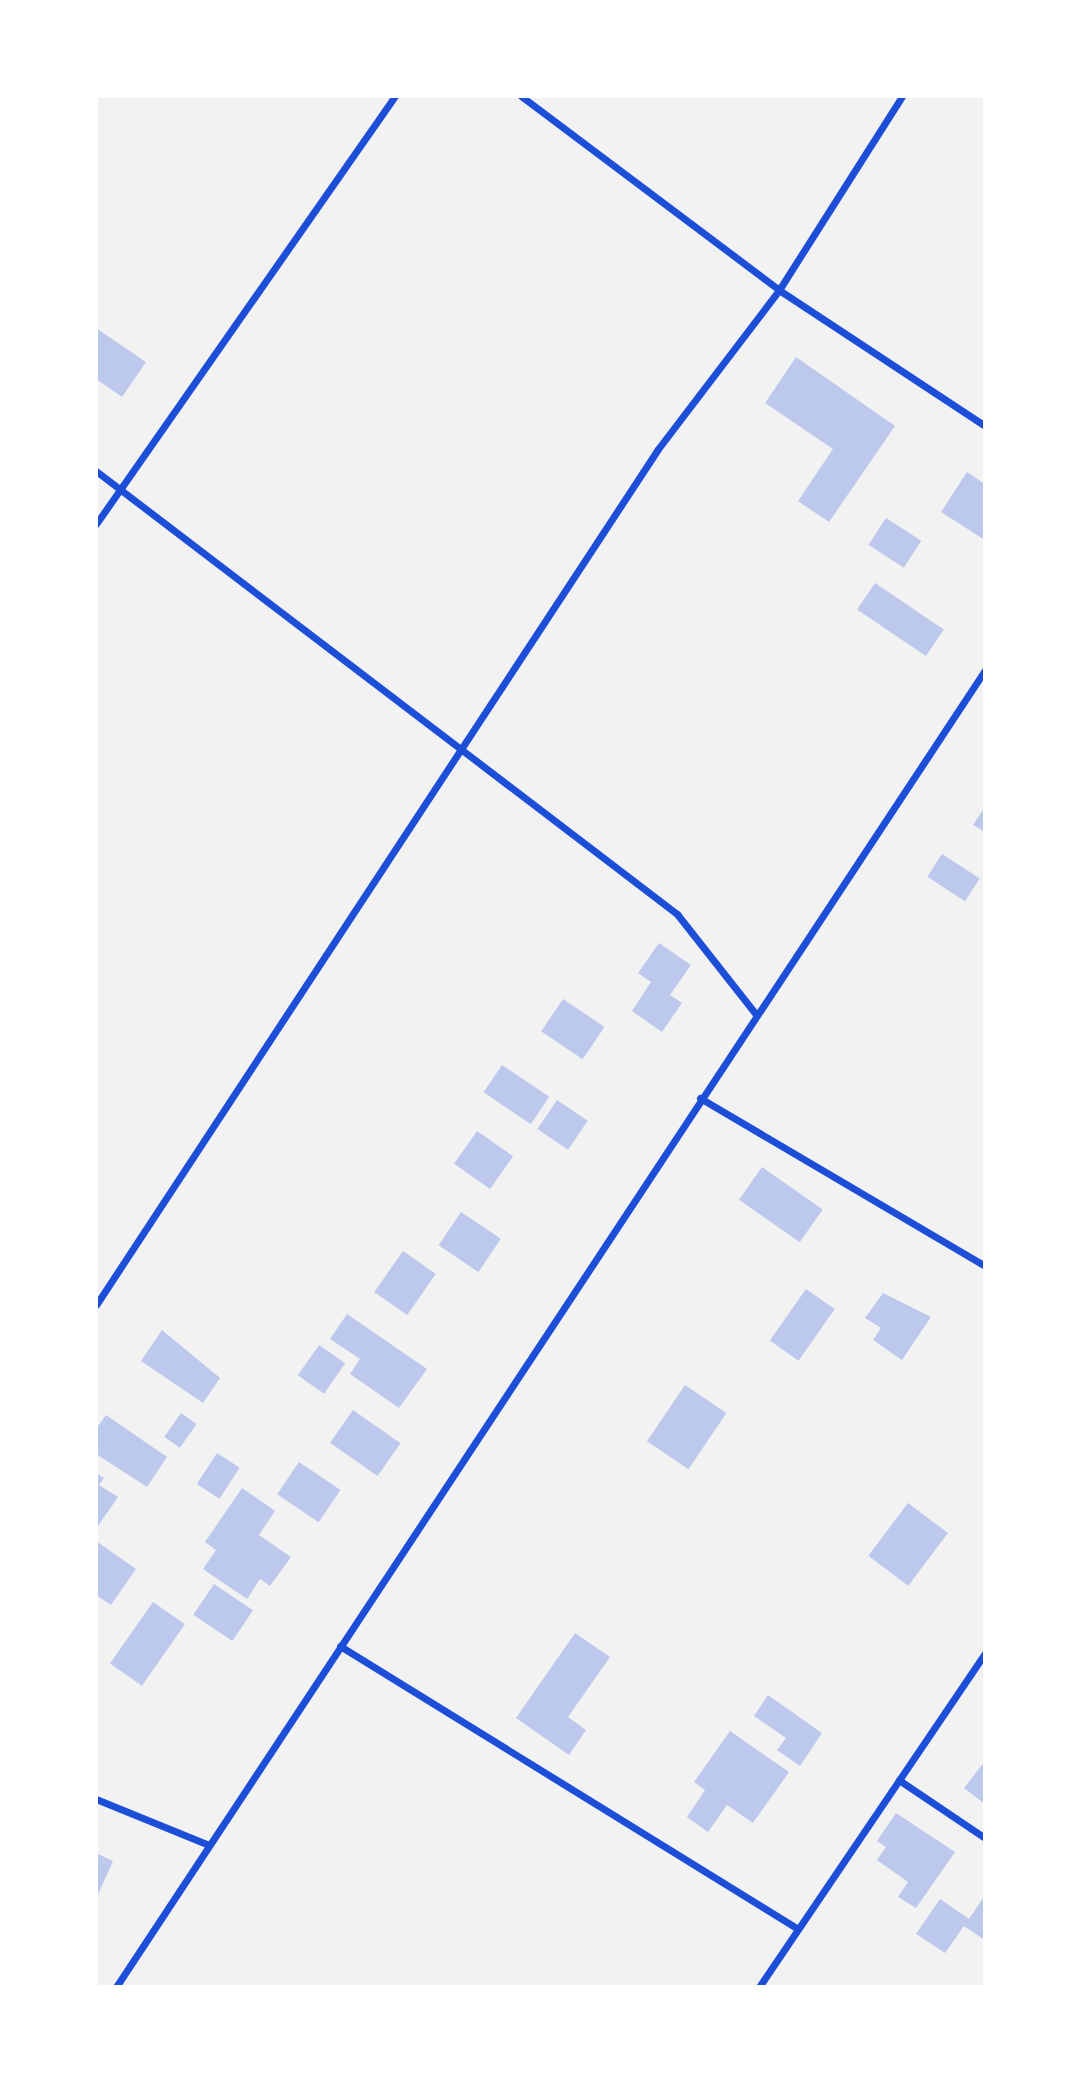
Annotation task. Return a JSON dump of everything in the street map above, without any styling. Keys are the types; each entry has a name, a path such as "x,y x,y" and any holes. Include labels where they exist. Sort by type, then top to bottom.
{"street":[{"path":"96,524 395,96"},
{"path":"521,96 779,290 985,426"},
{"path":"96,1305 658,449 779,290 902,96"},
{"path":"96,471 677,914 755,1013"},
{"path":"116,1987 755,1013 985,670"},
{"path":"701,1098 985,1266"},
{"path":"340,1646 798,1929"},
{"path":"759,1987 985,1653"},
{"path":"899,1780 985,1838"},
{"path":"96,1799 209,1845"}],"building":[{"path":"96,328 146,362 122,397 96,379"},
{"path":"796,357 895,426 829,522 798,501 833,449 765,403"},
{"path":"967,472 985,484 985,540 941,512"},
{"path":"886,518 921,541 904,568 869,545"},
{"path":"875,583 944,629 926,656 857,610"},
{"path":"985,807 985,832 973,825"},
{"path":"942,854 980,879 965,901 927,877"},
{"path":"659,943 691,965 670,995 682,1003 662,1032 632,1011 651,982 638,973"},
{"path":"563,999 604,1027 583,1059 541,1031"},
{"path":"502,1065 549,1097 531,1124 484,1092"},
{"path":"557,1100 588,1121 568,1150 537,1129"},
{"path":"477,1131 513,1156 490,1189 454,1164"},
{"path":"762,1167 823,1209 800,1242 739,1200"},
{"path":"461,1212 501,1239 478,1272 439,1245"},
{"path":"403,1251 436,1274 407,1315 374,1292"},
{"path":"806,1289 835,1309 799,1361 770,1341"},
{"path":"883,1293 931,1317 902,1360 873,1340 881,1328 865,1318"},
{"path":"347,1314 427,1369 399,1408 350,1374 360,1359 330,1339"},
{"path":"162,1330 220,1378 203,1403 141,1361"},
{"path":"319,1345 345,1363 324,1394 298,1375"},
{"path":"685,1385 726,1413 688,1469 647,1441"},
{"path":"353,1410 401,1443 378,1476 330,1443"},
{"path":"181,1413 197,1424 180,1448 164,1437"},
{"path":"106,1415 167,1457 147,1487 96,1454 96,1429"},
{"path":"217,1453 240,1468 219,1499 197,1484"},
{"path":"299,1462 340,1490 319,1522 277,1494"},
{"path":"96,1473 104,1478 99,1485 118,1497 98,1526"},
{"path":"242,1488 275,1511 259,1535 291,1557 270,1586 260,1579 247,1599 203,1569 216,1550 205,1542"},
{"path":"908,1503 948,1533 908,1586 868,1556"},
{"path":"96,1541 136,1569 111,1605 96,1595"},
{"path":"214,1584 253,1610 232,1641 193,1615"},
{"path":"153,1602 185,1624 142,1686 110,1663"},
{"path":"575,1633 610,1657 568,1717 586,1730 569,1755 516,1718"},
{"path":"768,1695 822,1733 800,1766 777,1750 786,1738 754,1716"},
{"path":"730,1731 789,1772 753,1823 727,1805 708,1832 687,1817 705,1790 694,1782"},
{"path":"985,1761 985,1804 964,1788"},
{"path":"896,1813 955,1852 916,1908 898,1897 908,1882 877,1860 886,1847 877,1841"},
{"path":"96,1853 113,1861 96,1899"},
{"path":"985,1895 985,1940 964,1926 945,1953 916,1934 940,1899 969,1919"}]}
